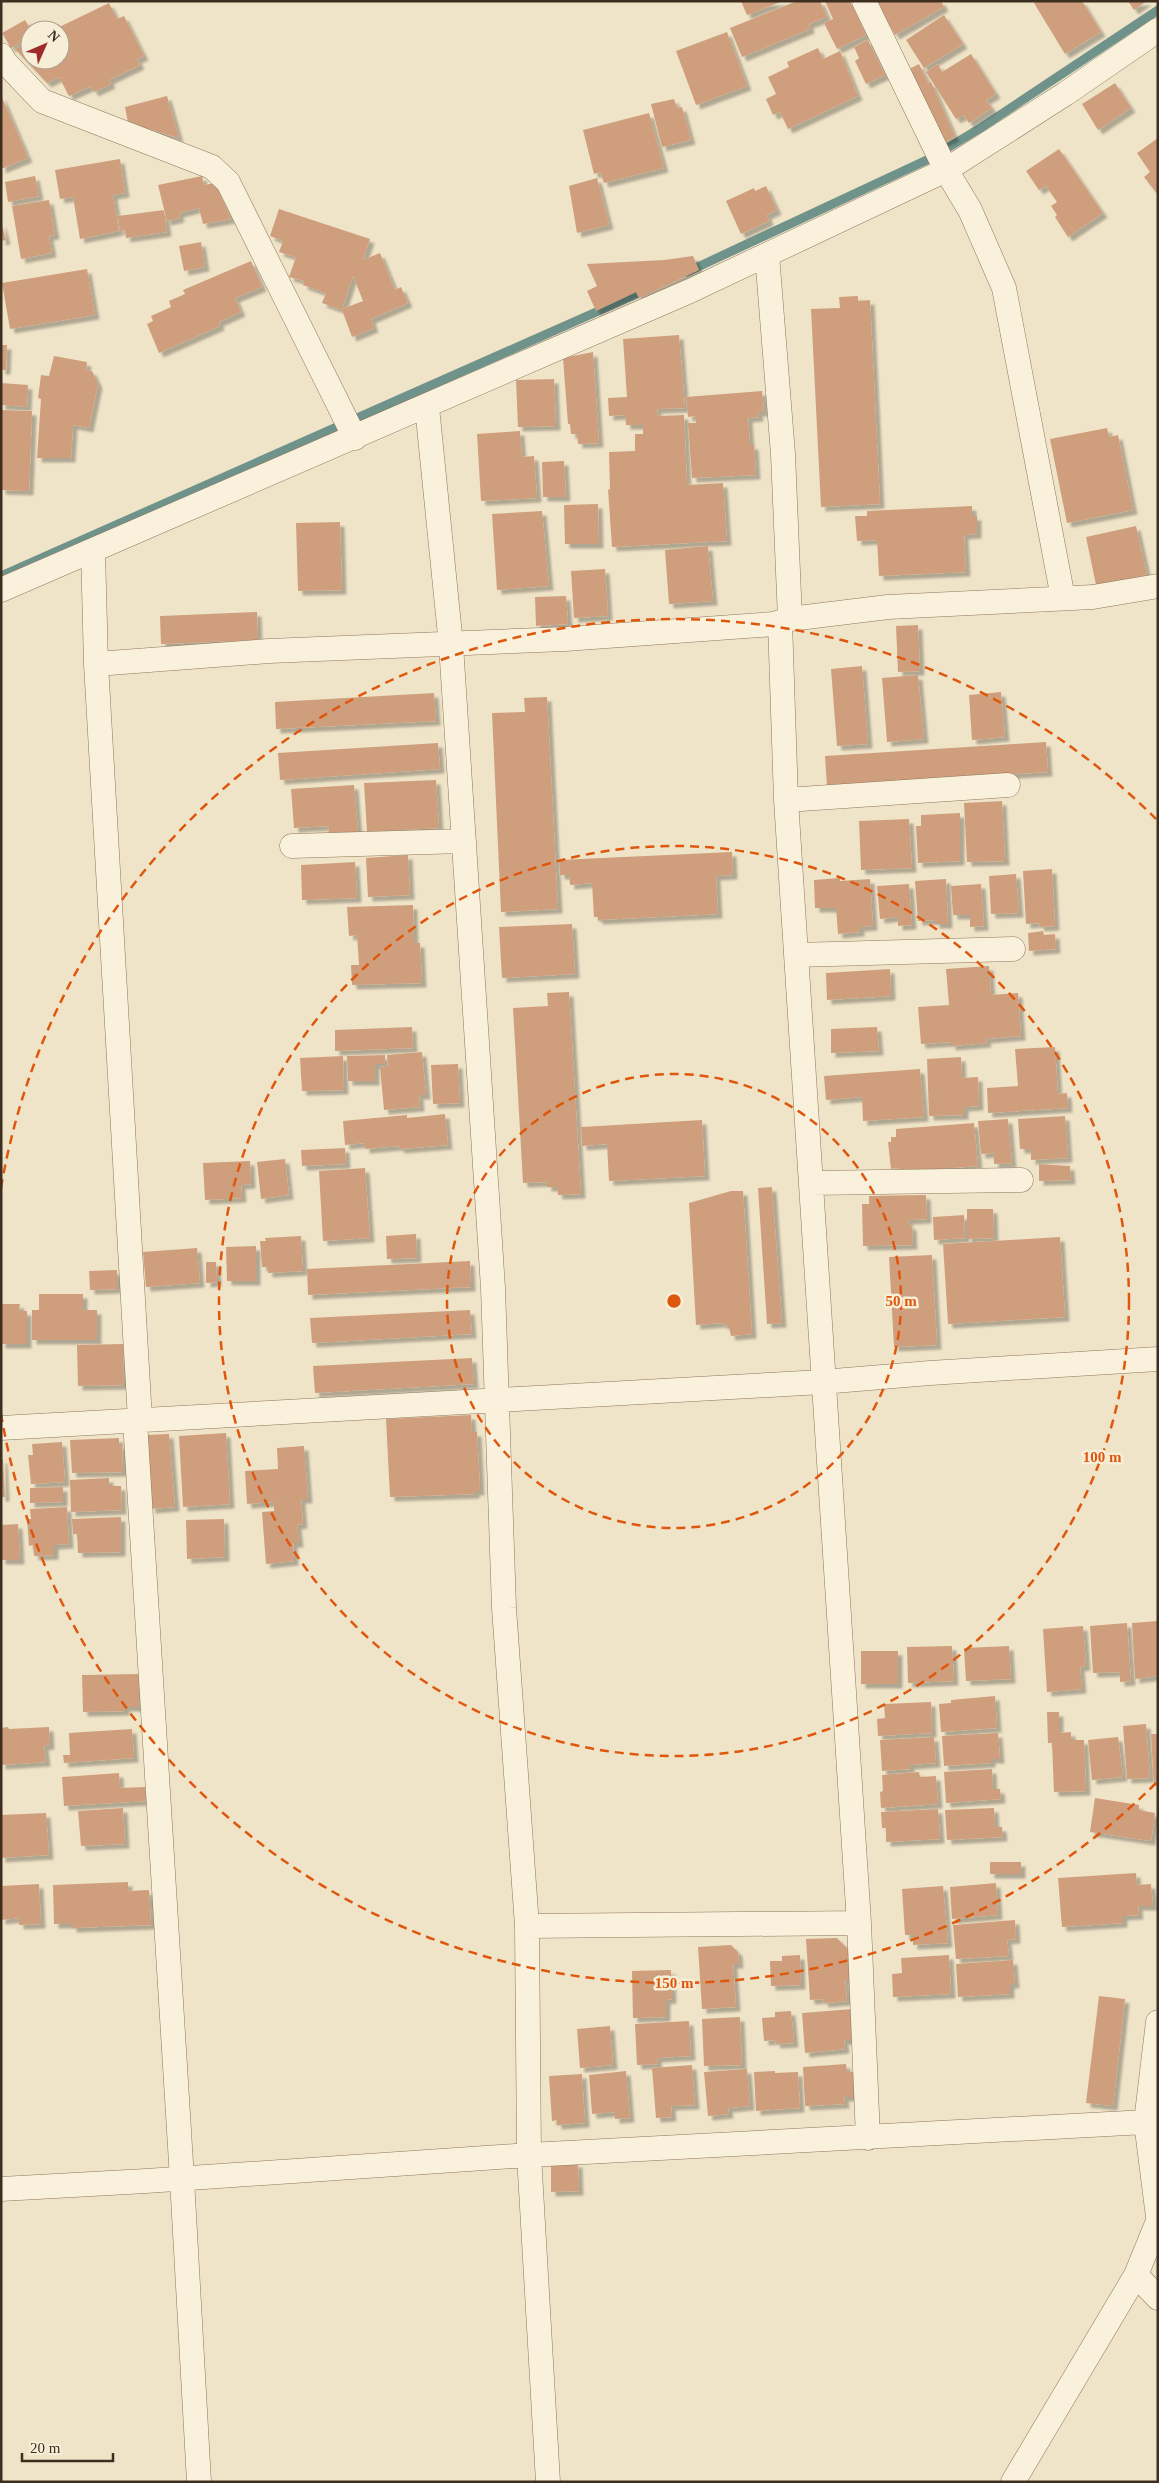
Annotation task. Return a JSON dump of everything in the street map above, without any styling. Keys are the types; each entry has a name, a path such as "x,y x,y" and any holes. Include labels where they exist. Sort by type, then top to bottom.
{"street":[{"path":"864,1 946,170 970,210 1004,288 1063,598"},
{"path":"1,590 427,407 767,255 946,170 1065,94 1158,30"},
{"path":"1,55 5,62 42,101 212,168 228,182 355,438"},
{"path":"767,255 783,454 786,800 822,1382 859,1922 868,2138"},
{"path":"427,407 451,644 498,1401 504,1608 527,1926 529,2155 548,2482"},
{"path":"93,550 96,664 137,1421 199,2482"},
{"path":"96,664 269,651 574,638 785,620 888,607 1093,597 1158,586"},
{"path":"786,800 1008,785"},
{"path":"292,846 464,841"},
{"path":"796,955 1013,949"},
{"path":"811,1183 1021,1180"},
{"path":"1,1428 822,1382 930,1373 1158,1359"},
{"path":"527,1926 859,1922"},
{"path":"1158,2022 1152,2128 1158,2217"},
{"path":"1,2189 182,2179 529,2155 868,2138 1152,2128"},
{"path":"1013,2482 1136,2275 1158,2221"},
{"path":"1136,2275 1158,2298"}],"building":[{"path":"741,1 783,1 747,15"},
{"path":"797,1 820,1 827,17 809,24 810,29 742,57 730,28"},
{"path":"825,1 850,1 866,35 837,49 824,23 833,19"},
{"path":"876,1 941,1 944,7 895,35"},
{"path":"1036,1 1082,1 1101,32 1065,54 1034,3"},
{"path":"1128,1 1147,1 1134,10"},
{"path":"109,3 117,19 124,16 144,56 137,59 140,65 109,80 111,84 94,92 91,86 69,96 59,77 47,83 35,70 70,70 70,22"},
{"path":"944,15 963,44 924,68 906,40"},
{"path":"20,23 20,43 11,48 2,33"},
{"path":"727,32 747,86 696,105 676,51"},
{"path":"868,40 885,75 866,84 855,61 859,58 854,47"},
{"path":"20,46 20,54 15,49"},
{"path":"818,48 823,59 840,51 858,96 788,129 780,112 773,115 766,99 776,94 768,77 789,67 787,62"},
{"path":"971,54 996,94 986,100 992,108 969,123 964,115 956,119 926,72 938,64 942,72"},
{"path":"919,64 928,83 931,82 955,137 940,144 907,70"},
{"path":"1115,83 1131,108 1098,130 1082,104"},
{"path":"1,95 28,158 1,169"},
{"path":"167,96 179,138 128,123 125,107"},
{"path":"674,99 677,108 682,107 691,140 662,147 651,104"},
{"path":"649,113 664,168 604,183 600,172 594,174 583,130"},
{"path":"1158,138 1158,195 1144,177 1150,172 1137,153"},
{"path":"1059,149 1103,213 1068,237 1055,217 1057,215 1051,206 1057,202 1046,186 1039,190 1026,171"},
{"path":"120,159 125,193 113,195 119,231 80,239 73,197 60,199 55,170"},
{"path":"35,176 39,196 8,202 5,182"},
{"path":"202,176 204,185 215,183 231,219 203,224 199,208 179,213 180,218 167,221 158,185"},
{"path":"597,178 609,225 577,233 569,186"},
{"path":"766,186 777,210 767,215 769,221 741,234 726,201 754,188 755,191"},
{"path":"49,200 55,235 49,236 52,253 21,259 12,206"},
{"path":"279,209 370,239 363,260 380,253 395,290 401,287 408,303 371,319 374,328 352,337 342,310 322,303 326,293 303,285 304,281 289,277 296,257 279,252 283,241 270,236","holes":["353,276 363,301 342,309"]},
{"path":"164,210 167,232 126,238 125,230 120,231 118,216"},
{"path":"1,221 6,240 1,241"},
{"path":"201,242 205,267 184,271 179,246"},
{"path":"693,256 699,270 639,298 636,292 596,311 587,291 597,286 587,264 664,260"},
{"path":"251,261 262,287 235,298 241,312 219,322 220,326 159,353 147,324 153,321 151,316 171,307 169,301 185,294 183,290"},
{"path":"87,269 95,315 10,329 2,283"},
{"path":"858,296 858,301 870,300 880,504 821,507 811,309 840,308 839,297"},
{"path":"679,335 685,408 657,409 658,416 684,415 687,485 723,483 727,541 612,547 608,489 610,490 609,452 635,451 635,434 643,434 643,425 626,425 625,415 609,416 608,398 627,397 623,339"},
{"path":"1,345 7,345 6,370 1,370"},
{"path":"593,352 599,443 578,444 577,434 571,434 570,424 568,424 563,358"},
{"path":"54,356 87,362 86,370 92,371 98,384 89,428 73,425 71,458 37,458 41,399 38,398 41,375 49,376"},
{"path":"554,379 556,426 518,427 516,380"},
{"path":"1,383 28,385 27,407 1,405"},
{"path":"762,391 764,412 758,412 759,417 748,418 750,445 754,445 756,475 692,478 688,423 696,423 695,416 688,417 686,397"},
{"path":"1,410 32,411 29,491 1,490"},
{"path":"1107,428 1109,437 1118,435 1133,510 1067,523 1050,439"},
{"path":"520,431 522,457 534,456 537,498 481,501 477,434"},
{"path":"564,461 566,497 543,497 542,462"},
{"path":"598,504 599,544 565,544 564,505"},
{"path":"972,506 972,516 977,516 977,534 964,535 966,572 879,576 877,540 857,541 855,516 867,516 867,511"},
{"path":"542,511 549,586 497,590 492,514"},
{"path":"340,522 342,590 298,591 296,523"},
{"path":"1136,526 1147,575 1096,585 1086,537"},
{"path":"708,546 713,601 669,604 665,550"},
{"path":"605,569 608,616 574,618 571,571"},
{"path":"566,596 568,624 536,626 535,597"},
{"path":"257,612 258,640 161,644 160,616"},
{"path":"918,625 920,671 898,672 896,626"},
{"path":"862,666 868,744 837,746 831,669"},
{"path":"918,675 924,739 887,742 882,678"},
{"path":"1001,692 1005,737 972,740 969,695"},
{"path":"434,693 436,721 276,729 275,702"},
{"path":"547,697 558,909 501,912 492,713 525,712 524,698"},
{"path":"1046,742 1048,772 827,786 825,756"},
{"path":"438,743 440,769 280,780 278,753"},
{"path":"436,780 439,828 367,832 364,783"},
{"path":"354,785 358,833 329,835 328,826 294,828 291,789"},
{"path":"1002,801 1005,861 967,862 964,803"},
{"path":"960,813 960,861 918,863 916,826 921,826 921,815"},
{"path":"909,819 912,868 861,870 859,821"},
{"path":"732,852 733,875 716,876 718,914 598,920 598,917 594,917 592,883 570,885 569,875 560,875 559,860"},
{"path":"408,855 410,895 368,897 366,858"},
{"path":"355,862 357,898 302,900 301,865"},
{"path":"1052,869 1055,926 1040,927 1039,923 1026,924 1023,871"},
{"path":"1016,874 1019,913 991,914 989,876"},
{"path":"840,878 840,881 870,879 873,926 860,927 860,932 838,934 836,908 815,908 814,880"},
{"path":"946,879 948,924 935,924 935,920 918,921 915,881"},
{"path":"909,884 912,925 898,926 898,917 880,919 877,886"},
{"path":"981,884 984,926 970,927 970,915 953,915 951,886"},
{"path":"413,905 414,943 420,943 422,983 352,985 351,965 359,965 357,935 349,936 347,907"},
{"path":"572,924 575,974 502,978 499,927"},
{"path":"1043,931 1044,935 1055,934 1056,949 1029,951 1028,933"},
{"path":"989,966 991,995 1018,993 1021,1036 986,1039 987,1043 951,1046 951,1042 921,1044 918,1007 949,1005 946,969"},
{"path":"890,969 891,996 827,1000 826,973"},
{"path":"569,992 581,1194 558,1195 557,1187 547,1187 547,1182 523,1183 513,1008 548,1006 547,993"},
{"path":"412,1027 413,1048 335,1051 335,1030"},
{"path":"877,1027 879,1051 831,1053 831,1029"},
{"path":"1055,1047 1058,1094 1067,1093 1068,1108 988,1113 987,1088 1018,1086 1015,1049"},
{"path":"422,1052 426,1095 419,1095 420,1107 384,1110 380,1067 388,1066 387,1055"},
{"path":"385,1055 385,1064 375,1064 375,1081 348,1081 347,1056"},
{"path":"343,1056 344,1090 302,1091 300,1058"},
{"path":"961,1057 962,1078 978,1077 979,1106 964,1107 964,1115 929,1116 927,1059"},
{"path":"458,1064 460,1103 433,1104 431,1065"},
{"path":"920,1069 924,1117 863,1121 862,1097 826,1100 824,1076"},
{"path":"445,1114 448,1145 400,1149 399,1146 365,1149 365,1143 345,1145 343,1121 407,1115 407,1118"},
{"path":"1065,1116 1068,1158 1031,1160 1031,1149 1020,1149 1018,1119"},
{"path":"1008,1119 1012,1163 994,1164 994,1153 981,1154 978,1121"},
{"path":"702,1120 705,1176 609,1181 607,1144 582,1146 581,1127"},
{"path":"974,1123 978,1166 900,1172 899,1168 891,1169 888,1142 891,1142 891,1137 896,1137 896,1129"},
{"path":"345,1148 346,1164 302,1166 301,1150"},
{"path":"285,1159 289,1195 261,1199 257,1162"},
{"path":"250,1161 251,1184 241,1185 242,1198 205,1200 203,1163"},
{"path":"1039,1164 1070,1166 1071,1180 1039,1181"},
{"path":"365,1168 370,1238 323,1241 319,1171"},
{"path":"772,1187 782,1323 767,1324 758,1188"},
{"path":"731,1191 743,1191 752,1334 731,1336 729,1327 721,1323 696,1325 689,1203"},
{"path":"926,1195 927,1219 908,1220 909,1225 912,1226 913,1245 863,1246 862,1204 869,1204 869,1196"},
{"path":"967,1209 993,1209 994,1238 967,1239"},
{"path":"964,1215 965,1238 934,1240 933,1217"},
{"path":"416,1234 417,1258 387,1259 386,1236"},
{"path":"301,1236 303,1271 268,1273 268,1267 262,1267 260,1241 266,1241 265,1238"},
{"path":"1060,1237 1065,1317 948,1324 943,1244"},
{"path":"256,1246 256,1281 227,1281 226,1247"},
{"path":"197,1248 200,1283 146,1287 143,1252"},
{"path":"932,1255 937,1345 894,1347 889,1257"},
{"path":"470,1261 471,1287 308,1295 307,1269"},
{"path":"206,1262 216,1262 217,1282 206,1283"},
{"path":"117,1270 117,1289 90,1290 89,1271"},
{"path":"39,1294 83,1294 83,1310 97,1310 97,1340 32,1340 32,1310 39,1310"},
{"path":"1,1304 20,1304 19,1311 27,1311 27,1344 1,1344"},
{"path":"470,1310 472,1334 312,1343 310,1318"},
{"path":"123,1344 124,1385 78,1386 77,1345"},
{"path":"472,1358 474,1384 315,1393 313,1366"},
{"path":"471,1415 472,1432 477,1432 480,1491 475,1491 475,1494 390,1497 386,1419"},
{"path":"226,1433 230,1504 183,1507 179,1436"},
{"path":"169,1434 175,1507 151,1509 146,1435"},
{"path":"119,1438 119,1445 122,1445 123,1472 72,1473 70,1440"},
{"path":"62,1442 65,1482 31,1484 28,1455 33,1455 32,1444"},
{"path":"304,1446 308,1499 301,1499 303,1524 297,1525 299,1543 293,1543 294,1561 266,1564 262,1512 274,1511 274,1502 247,1504 245,1471 278,1469 277,1448"},
{"path":"1,1459 3,1459 5,1497 1,1497"},
{"path":"109,1478 109,1486 121,1486 122,1510 71,1512 70,1480"},
{"path":"63,1487 63,1502 30,1503 30,1488"},
{"path":"67,1507 69,1544 54,1545 54,1555 34,1556 33,1545 29,1546 27,1519 31,1519 30,1509"},
{"path":"121,1517 121,1552 78,1553 77,1534 73,1534 72,1519"},
{"path":"224,1519 225,1557 187,1559 186,1520"},
{"path":"18,1524 20,1560 1,1560 1,1525"},
{"path":"1158,1621 1158,1676 1135,1679 1132,1623"},
{"path":"1127,1623 1131,1681 1120,1682 1120,1672 1093,1673 1090,1626"},
{"path":"1083,1626 1086,1666 1080,1667 1082,1689 1047,1692 1043,1629"},
{"path":"952,1646 954,1681 908,1683 907,1647"},
{"path":"1009,1646 1011,1679 966,1681 964,1648"},
{"path":"861,1651 898,1651 898,1684 861,1684"},
{"path":"139,1674 139,1707 125,1707 125,1711 83,1712 82,1675"},
{"path":"995,1696 997,1728 941,1732 939,1704 951,1703 951,1700"},
{"path":"931,1702 932,1733 878,1736 877,1719 885,1718 884,1704"},
{"path":"1047,1712 1059,1712 1059,1733 1071,1732 1071,1740 1084,1740 1086,1791 1054,1792 1052,1743 1048,1743"},
{"path":"1146,1724 1150,1778 1127,1779 1123,1726"},
{"path":"8,1727 9,1729 49,1727 50,1745 44,1746 46,1762 1,1765 1,1728"},
{"path":"132,1729 134,1758 64,1763 63,1755 70,1755 69,1733"},
{"path":"998,1733 1000,1759 991,1759 991,1763 944,1766 942,1736"},
{"path":"1151,1734 1158,1734 1158,1786 1154,1786"},
{"path":"934,1737 936,1763 910,1765 910,1769 882,1771 880,1740"},
{"path":"1118,1737 1123,1777 1092,1780 1088,1740"},
{"path":"992,1769 993,1789 1000,1789 1001,1799 946,1803 944,1772"},
{"path":"919,1772 920,1777 936,1776 938,1804 881,1808 882,1775"},
{"path":"119,1773 120,1788 145,1787 146,1801 64,1806 62,1777"},
{"path":"1095,1798 1139,1805 1139,1810 1155,1813 1151,1841 1090,1832"},
{"path":"123,1808 125,1844 81,1846 78,1811"},
{"path":"994,1808 995,1827 1002,1827 1003,1837 947,1840 945,1810"},
{"path":"938,1809 940,1839 886,1842 886,1828 882,1828 881,1812"},
{"path":"46,1813 49,1855 1,1858 1,1815"},
{"path":"990,1862 1021,1862 1021,1874 990,1874"},
{"path":"1136,1873 1137,1885 1151,1884 1153,1906 1138,1906 1139,1915 1123,1916 1123,1923 1062,1927 1058,1878"},
{"path":"128,1882 128,1891 149,1890 151,1925 72,1928 72,1924 54,1924 53,1885"},
{"path":"996,1883 998,1915 952,1919 950,1887"},
{"path":"39,1884 41,1924 19,1925 19,1918 1,1920 1,1886"},
{"path":"943,1886 948,1943 913,1945 913,1935 905,1935 902,1889"},
{"path":"1015,1920 1016,1939 1007,1940 1009,1956 956,1959 953,1925"},
{"path":"837,1938 849,1950 850,1980 845,1980 847,2001 824,2003 823,1999 810,2000 806,1939"},
{"path":"731,1945 738,1952 739,1964 733,1964 736,2007 702,2009 698,1947"},
{"path":"800,1955 801,1985 771,1986 770,1961 782,1961 782,1956"},
{"path":"949,1955 951,1994 893,1997 892,1974 902,1973 901,1958"},
{"path":"1013,1960 1015,1984 1010,1984 1010,1994 958,1997 956,1964"},
{"path":"671,1970 672,1999 666,2000 666,2017 633,2018 632,1971"},
{"path":"1099,1996 1125,1999 1113,2106 1086,2103"},
{"path":"852,2009 854,2040 844,2040 845,2049 805,2053 802,2013"},
{"path":"791,2011 794,2043 776,2044 775,2040 764,2041 762,2018 775,2017 775,2012"},
{"path":"740,2017 742,2065 704,2066 702,2019"},
{"path":"689,2021 691,2056 657,2058 658,2064 637,2065 635,2024"},
{"path":"610,2026 613,2065 580,2068 577,2029"},
{"path":"846,2064 847,2072 858,2072 859,2097 844,2097 845,2104 805,2106 803,2067"},
{"path":"692,2065 695,2105 671,2106 672,2117 656,2118 652,2068"},
{"path":"747,2069 750,2106 728,2108 729,2114 708,2116 704,2072"},
{"path":"626,2071 630,2118 615,2119 615,2112 592,2114 589,2075"},
{"path":"775,2071 775,2073 798,2072 800,2108 756,2111 754,2072"},
{"path":"582,2074 585,2123 557,2125 557,2120 552,2121 549,2076"},
{"path":"551,2163 578,2163 579,2191 551,2192"}],"waterway":[{"path":"687,272 931,158 982,127 1158,10"},
{"path":"1,576 648,289"}]}
